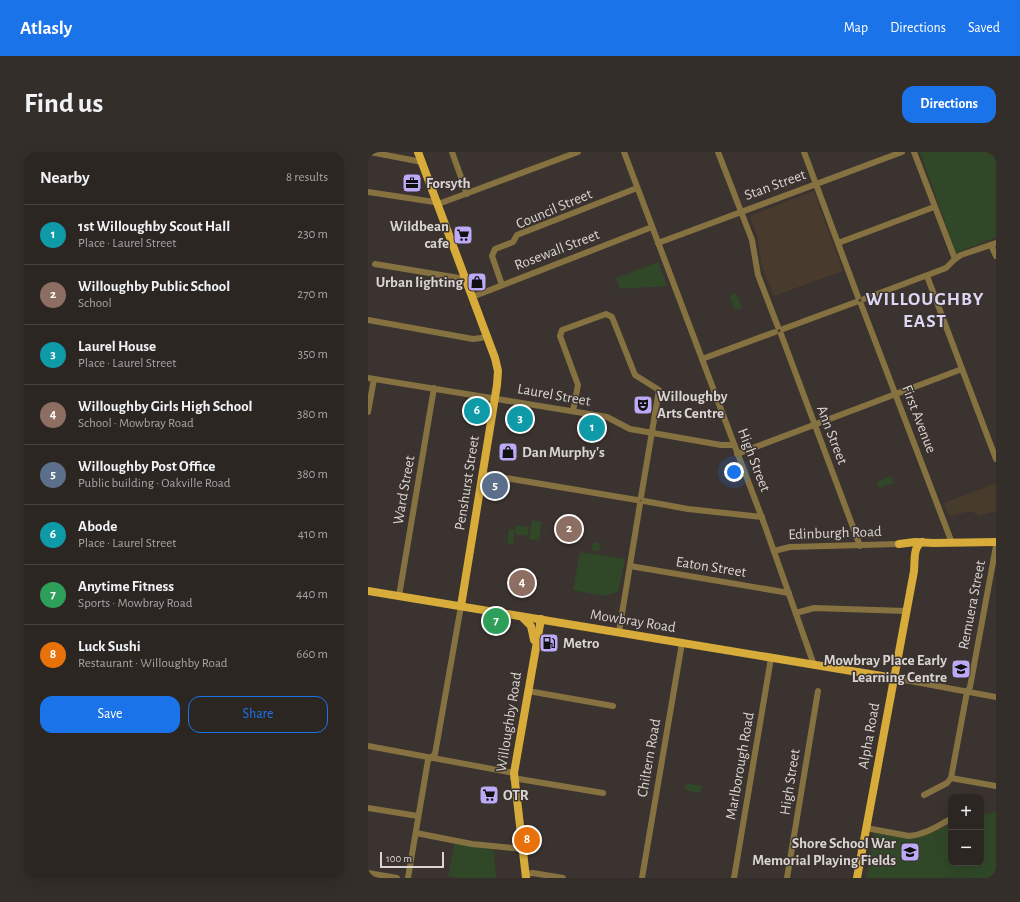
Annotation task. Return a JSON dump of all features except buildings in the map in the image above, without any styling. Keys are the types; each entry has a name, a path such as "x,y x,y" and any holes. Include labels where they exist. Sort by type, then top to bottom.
{"main road":[{"name":"Penshurst Street","path":"418,152 487,336 498,371 462,606"},
{"path":"903,545 913,547 952,543 996,542"},
{"name":"Alpha Road","path":"857,878 906,611 914,571 923,545"},
{"name":"Mowbray Road","path":"368,591 894,678"},
{"path":"519,616 526,620 531,626 536,645"},
{"name":"Willoughby Road","path":"525,876 514,775 540,619"}],"street":[{"path":"370,152 422,162"},
{"path":"452,152 467,194"},
{"path":"368,192 441,203 578,152"},
{"name":"High Street","path":"624,152 762,517 814,665"},
{"name":"Ann Street","path":"718,152 752,240 758,275 860,546"},
{"name":"First Avenue","path":"804,152 952,543"},
{"name":"Stan Street","path":"658,243 902,152"},
{"path":"914,152 955,259"},
{"name":"Council Street","path":"502,285 492,256 495,249 513,242 517,235 638,188"},
{"path":"838,243 934,207"},
{"name":"Rosewall Street","path":"472,297 652,227"},
{"path":"702,359 927,276 946,268 961,255 994,244 996,256"},
{"path":"375,264 459,278 464,277"},
{"path":"927,276 996,459"},
{"path":"573,411 578,385 560,336 562,330 606,314 612,317 635,375 659,390 619,632"},
{"path":"368,320 473,339 487,336"},
{"path":"738,454 962,369"},
{"path":"368,412 371,378"},
{"name":"Laurel Street","path":"371,378 606,417 630,429 718,444 734,445"},
{"name":"Ward Street","path":"399,596 434,388"},
{"path":"482,474 688,509 762,517"},
{"name":"Edinburgh Road","path":"774,550 790,547 903,545"},
{"name":"Remuera Street","path":"951,778 967,692 970,687 996,546"},
{"name":"Eaton Street","path":"630,566 789,593"},
{"name":"Penshurst Street","path":"408,878 428,760 436,752 462,606"},
{"path":"796,613 814,608 906,611"},
{"name":"Chiltern Road","path":"642,878 682,643"},
{"name":"Marlborough Road","path":"734,878 771,658"},
{"path":"894,678 996,697"},
{"path":"528,691 613,706"},
{"name":"High Street","path":"787,878 818,691"},
{"path":"368,746 432,757 603,793"},
{"path":"924,795 947,783 951,778 996,786"},
{"path":"368,808 418,816"},
{"path":"866,828 915,836 948,820"},
{"path":"416,833 472,844 522,849"},
{"path":"368,873 397,878"},
{"path":"525,876 533,873 563,878"}],"shaded area":[{"path":"814,191 843,271 774,296 762,267 757,236 750,216"},
{"path":"996,483 996,511 979,516 971,511 949,516 944,503"}],"green space":[{"path":"920,152 996,152 996,237 956,253"},
{"path":"658,262 667,286 620,289 616,278"},
{"path":"736,293 742,308 735,310 730,296"},
{"path":"891,476 894,483 879,488 877,482"},
{"path":"532,520 542,522 539,540 529,539"},
{"path":"516,525 529,527 527,536 515,534"},
{"path":"509,529 515,530 513,544 507,543"},
{"path":"596,542 601,547 596,552 591,547"},
{"path":"580,552 625,559 618,592 604,596 573,590"},
{"path":"686,783 702,786 700,793 685,790"},
{"name":"Shore School War Memorial Playing Fields","path":"996,812 996,878 866,878 874,833 915,839 948,825 948,866 984,866 984,814"},
{"path":"455,842 494,850 496,878 458,878 448,876"}],"place":[{"name":"Forsyth","path":"412,183"},
{"name":"Wildbean cafe","path":"463,235"},
{"name":"Urban lighting","path":"477,282"},
{"name":"Willoughby Arts Centre","path":"643,405"},
{"name":"Abode","path":"477,411"},
{"name":"Laurel House","path":"520,419"},
{"name":"1st Willoughby Scout Hall","path":"592,428"},
{"name":"Dan Murphy's","path":"508,452"},
{"name":"Willoughby Post Office","path":"495,486"},
{"name":"Willoughby Public School","path":"569,529"},
{"name":"Willoughby Girls High School","path":"522,583"},
{"name":"Anytime Fitness","path":"496,621"},
{"name":"Metro","path":"549,643"},
{"name":"Mowbray Place Early Learning Centre","path":"961,669"},
{"name":"OTR","path":"489,795"},
{"name":"Luck Sushi","path":"527,840"},
{"name":"Shore School War Memorial Playing Fields","path":"910,852"}],"district":[{"name":"WILLOUGHBY EAST","path":"925,310"}]}
